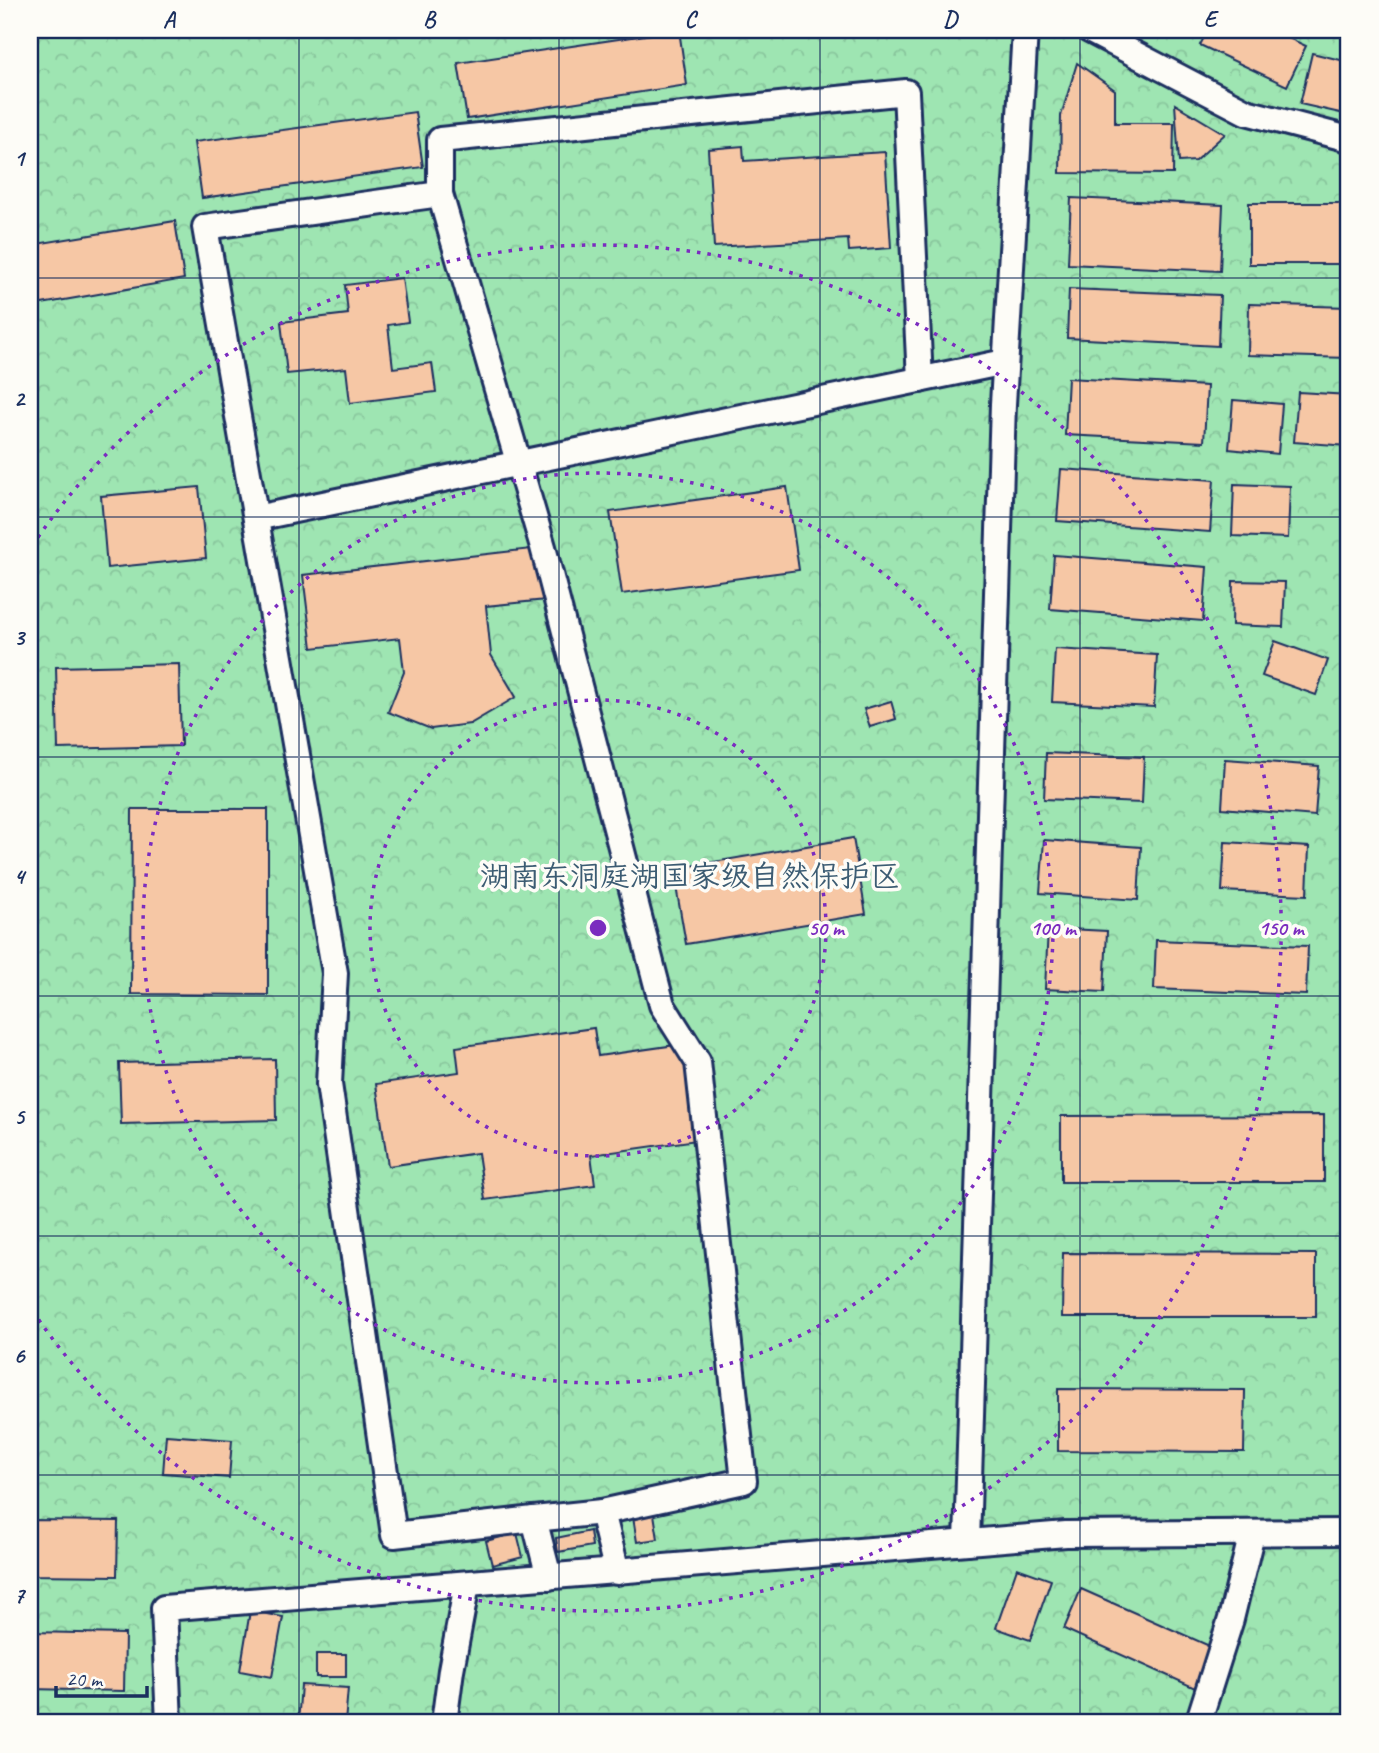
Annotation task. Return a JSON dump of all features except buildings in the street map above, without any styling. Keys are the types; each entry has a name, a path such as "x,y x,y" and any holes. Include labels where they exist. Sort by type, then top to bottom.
{"street":[{"path":"967,1542 1005,362 1026,30"},
{"path":"1089,30 1246,113 1349,139"},
{"path":"440,194 205,228 335,973 329,1084 394,1535 602,1511 744,1481 698,1062 662,1006 543,547 440,194 440,140 906,92 920,380"},
{"path":"256,518 1005,362"},
{"path":"602,1511 617,1572"},
{"path":"534,1519 549,1577"},
{"path":"169,1723 164,1608 1066,1534 1349,1532"},
{"path":"1198,1723 1231,1619 1252,1533"},
{"path":"444,1723 467,1584"}],"green space":[{"name":"湖南东洞庭湖国家级自然保护区","path":"30,30 1349,30 1349,1723 30,1723"}]}
